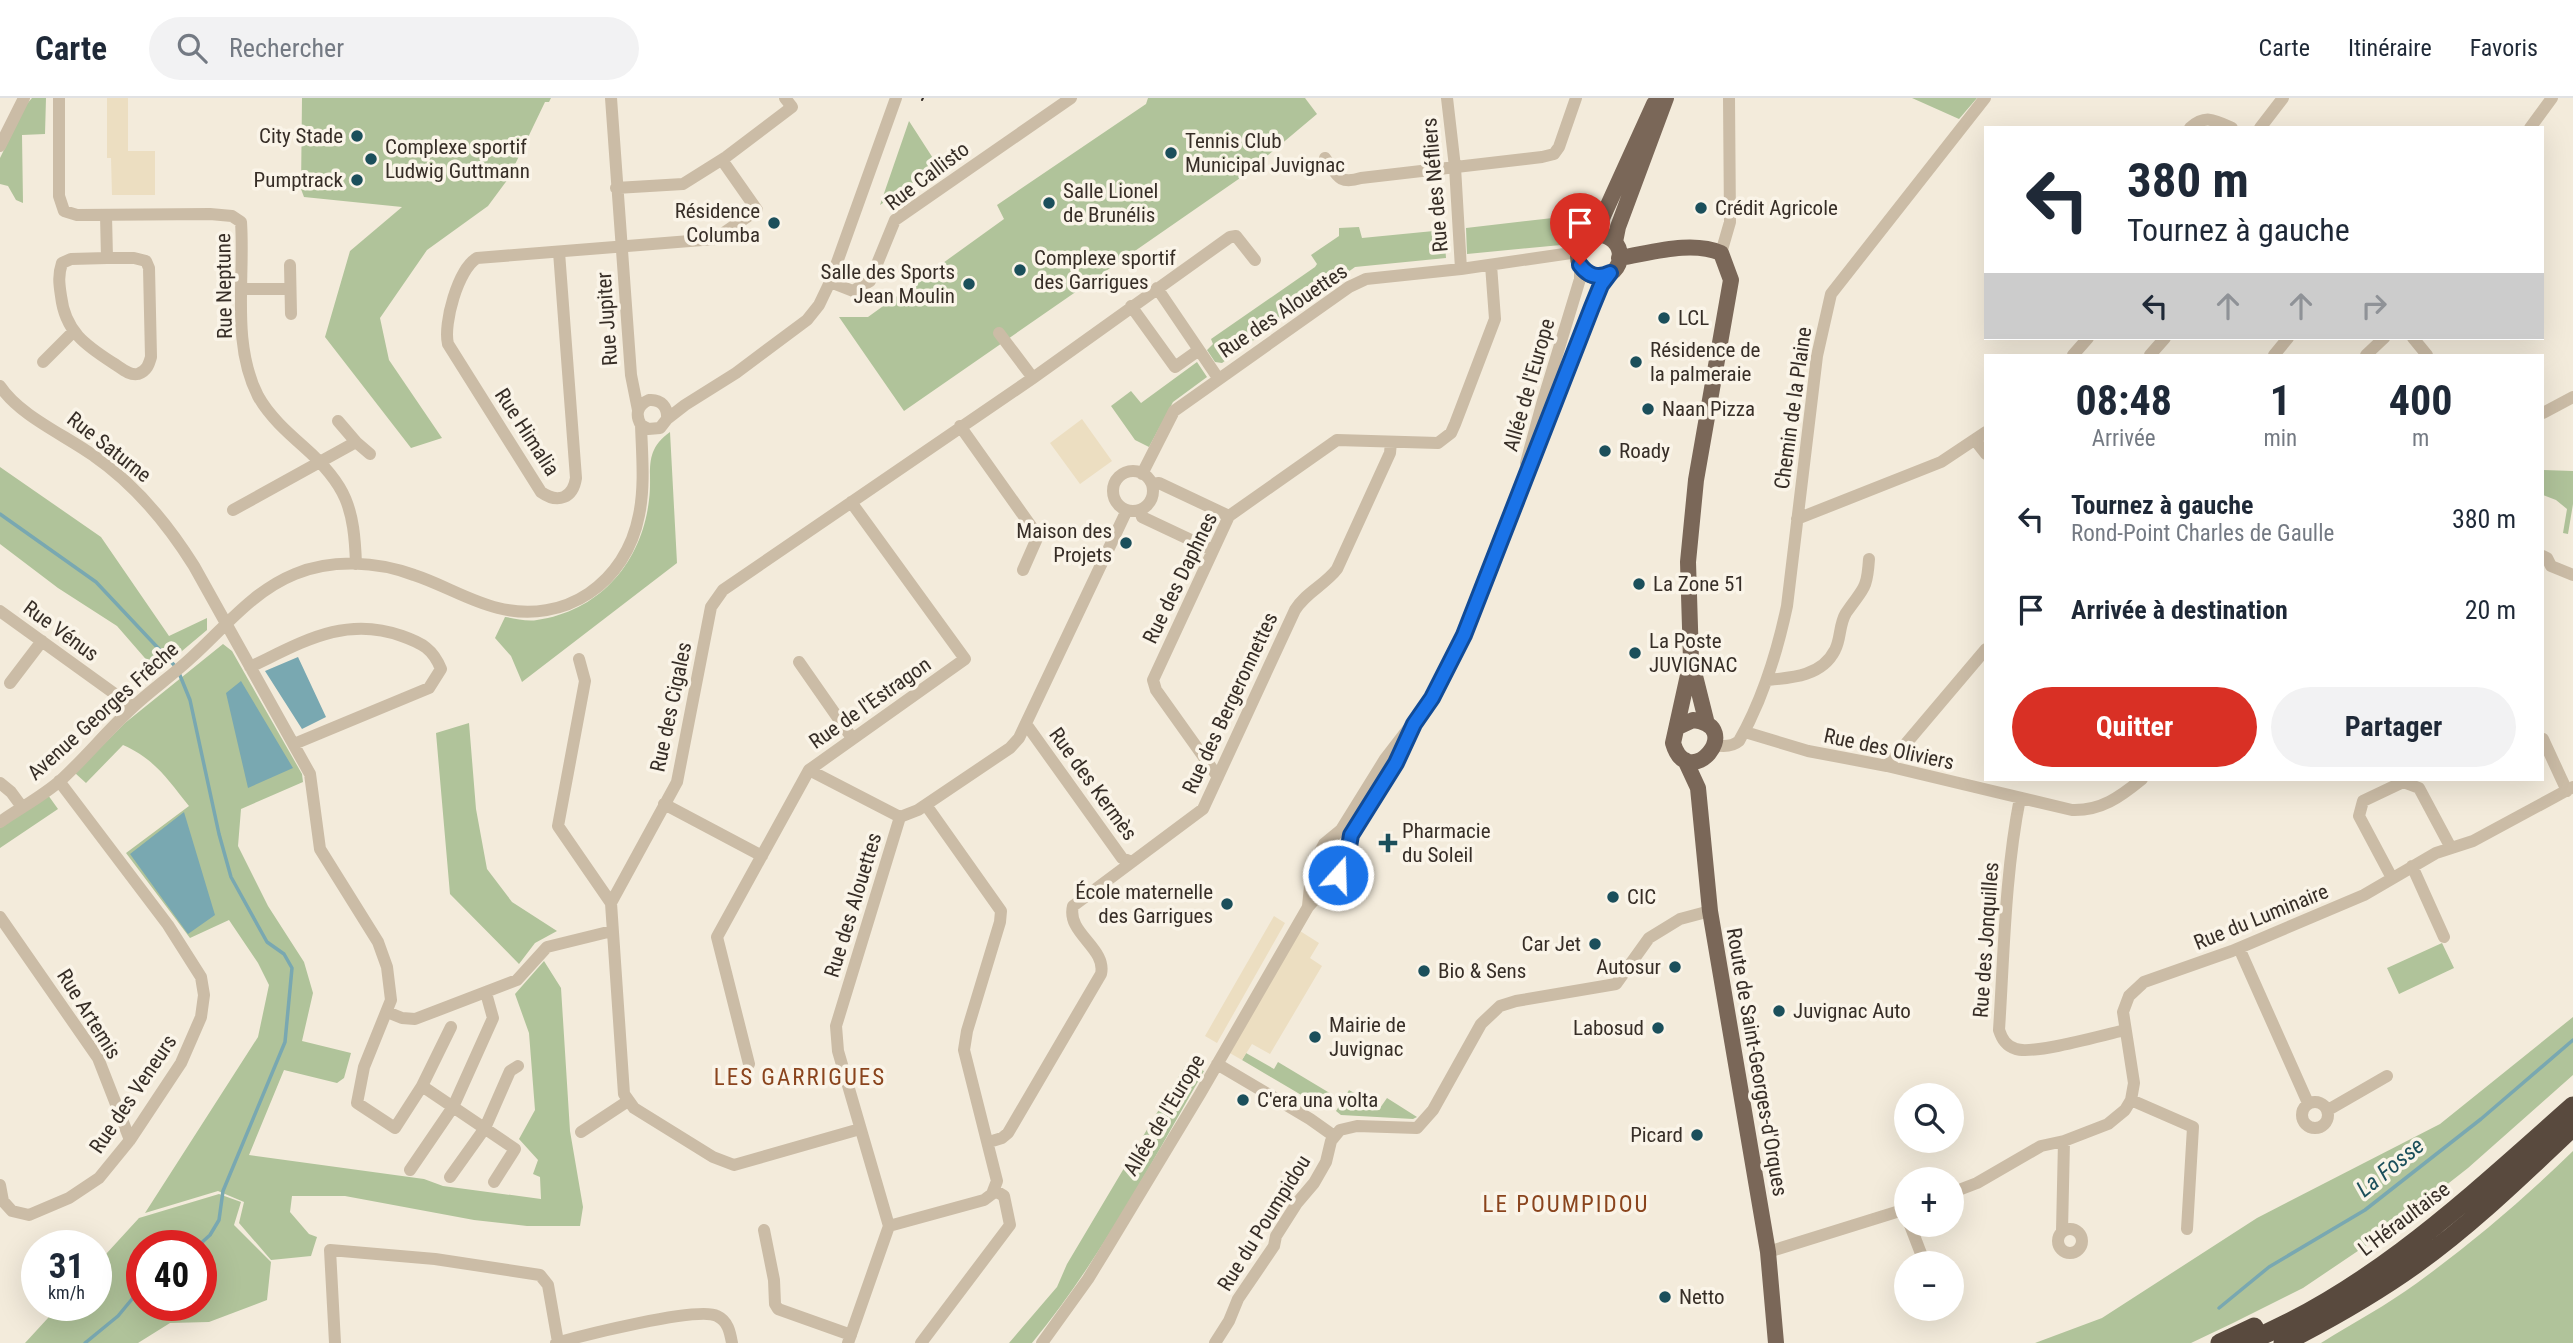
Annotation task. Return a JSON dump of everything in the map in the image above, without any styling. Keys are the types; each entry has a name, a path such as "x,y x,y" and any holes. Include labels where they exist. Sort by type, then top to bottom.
{"highway":[{"name":"L'Héraultaise","path":"2283,1343 2339,1315 2418,1263 2516,1168 2573,1106"},
{"name":"L'Héraultaise","path":"2244,1343 2330,1299 2406,1250 2573,1127"},
{"path":"2220,1343 2306,1301 2386,1256 2516,1168"},
{"path":"2302,1343 2342,1322 2421,1267 2484,1213 2516,1168"}],"main road":[{"path":"1594,236 1656,98"},
{"path":"1617,250 1605,236 1594,236 1584,241 1579,258 1584,271 1597,276 1610,273 1616,267 1617,250 1666,98"},
{"path":"1617,250 1697,247 1721,253 1731,280 1691,524 1687,579 1691,660 1707,724 1713,732 1711,751 1696,762 1685,760 1675,750 1673,743 1691,660"},
{"path":"1678,727 1693,720 1707,724"},
{"name":"Route de Saint-Georges-d'Orques","path":"1698,788 1711,751"},
{"name":"Route de Saint-Georges-d'Orques","path":"1685,760 1698,788 1710,911 1768,1252 1776,1343"}],"street":[{"path":"0,146 24,98"},
{"name":"Rue Neptune","path":"59,98 59,196 64,211 78,215 210,214 232,216 242,222 242,327 247,365 259,396 280,426 320,462 334,477 344,494 354,524 356,564"},
{"name":"Rue Jupiter","path":"611,98 631,375 638,410"},
{"path":"617,188 682,184 722,160 792,107 785,98"},
{"path":"642,458 656,430 663,426 667,419 736,373 807,320 819,305 830,282 896,98"},
{"name":"Rue Callisto","path":"830,282 853,290 870,281 895,220 1071,98"},
{"name":"Rue des Néfliers","path":"1447,98 1455,167 1461,269"},
{"path":"1325,158 1344,181 1554,154 1576,98"},
{"path":"1721,253 1730,222 1729,98"},
{"name":"Chemin de la Plaine","path":"1745,732 1767,680 1787,607 1817,356 1831,294 1985,98"},
{"path":"2262,126 2283,98"},
{"path":"2531,126 2552,98"},
{"path":"2192,126 2206,118 2227,126"},
{"name":"Rue Jupiter","path":"621,248 715,239 757,209 722,160"},
{"path":"106,215 107,258"},
{"name":"Rue des Cigales","path":"611,902 677,782 711,607 723,590 1032,378 1230,237 1236,236 1240,239 1255,260"},
{"name":"Rue Himalia","path":"559,252 576,478 575,489 569,496 559,500 541,492 448,344 446,325 464,271 470,262 477,258 559,252 621,248"},
{"path":"107,258 134,258 146,261 149,268 151,357 148,368 140,374 131,374 85,343 66,320 62,310 58,275 62,263 71,259 107,258"},
{"name":"Rue des Alouettes","path":"1142,474 1174,411 1349,287 1366,279 1579,258"},
{"name":"Allée de l'Europe","path":"1524,476 1529,447 1580,279 1579,258"},
{"path":"290,265 291,314"},
{"path":"1391,442 1438,443 1451,433 1494,319 1491,265"},
{"name":"Allée de l'Europe","path":"1308,907 1312,866 1324,844 1341,830 1385,759 1432,698 1464,635 1596,297 1610,273"},
{"path":"1157,288 1219,379"},
{"path":"243,289 290,289"},
{"path":"1131,306 1175,367 1199,350"},
{"path":"43,362 74,331"},
{"path":"999,333 1032,378"},
{"path":"2074,354 2086,340"},
{"path":"2151,354 2163,340"},
{"path":"2275,354 2286,340"},
{"path":"2367,354 2382,340"},
{"path":"2415,340 2426,354"},
{"name":"Rue Saturne","path":"0,386 13,403 97,457 127,481 178,541 310,774 320,849 378,942 387,967 392,993 387,1012"},
{"name":"Rue Jupiter","path":"634,387 659,402"},
{"path":"2544,412 2573,397"},
{"path":"656,430 641,425 638,410 644,402 685,405"},
{"path":"659,402 667,411 667,419"},
{"path":"338,421 370,454"},
{"name":"Avenue Georges Frêche","path":"0,822 60,781 133,707 190,659 226,622 263,592 294,575 325,565 356,564 415,575 497,608 521,612 568,605 606,581 621,562 635,532 639,515 641,425"},
{"path":"960,426 1038,536 1023,570"},
{"path":"1797,519 1941,462 1981,436"},
{"name":"Rue des Daphnes","path":"1218,777 1156,690 1153,680 1229,516 1337,440 1391,442"},
{"path":"233,510 356,442"},
{"name":"Rue des Bergeronnettes","path":"989,1142 1008,1133 1101,974 1101,962 1072,920 1073,906 1198,815 1203,808 1295,610 1307,594 1337,569 1390,453 1391,442"},
{"path":"1133,510 1151,501 1152,484 1142,474 1130,472 1124,474 1115,484 1114,496 1117,502 1142,517 1212,550"},
{"path":"1152,484 1159,483 1229,516"},
{"name":"Rue de l'Estragon","path":"749,1064 717,937 809,770 965,659 852,502"},
{"name":"Rue des Alouettes","path":"889,1226 838,1051 836,1026 900,817 926,805 1010,748 1019,738 1133,510"},
{"path":"2544,556 2550,566 2573,575"},
{"path":"1767,680 1796,678 1826,662 1835,650 1845,615 1868,581 1869,559"},
{"name":"Rue Vénus","path":"0,611 133,707"},
{"path":"250,667 315,636 349,628 382,628 417,641 436,654 441,668 429,688 294,744"},
{"path":"10,683 42,641"},
{"path":"1887,766 1984,651"},
{"path":"579,659 585,681 558,826 611,902 624,1086 628,1101 642,1113 713,1157 734,1166 860,1129"},
{"path":"799,662 852,738"},
{"name":"Rue des Kermès","path":"1026,724 1122,858 1132,862"},
{"name":"Allée de l'Europe","path":"1042,1341 1088,1279 1308,907 1341,870 1350,849 1351,835 1396,763 1414,724"},
{"path":"1711,751 1735,745 1745,732"},
{"name":"Rue des Oliviers","path":"1745,732 1808,751 2083,810 2109,803 2140,781"},
{"path":"2544,741 2570,789"},
{"path":"809,770 900,817"},
{"name":"Rue des Veneurs","path":"0,1185 2,1205 12,1212 29,1215 49,1208 99,1178 130,1140 181,1063 201,1017 204,995 201,977 168,925 60,781"},
{"path":"2392,878 2359,816 2363,801 2403,782 2419,788 2451,848"},
{"path":"0,783 22,807"},
{"name":"Rue du Luminaire","path":"2131,1100 2134,1083 2123,1012 2129,996 2144,982 2239,948 2354,899 2436,853 2473,841 2570,789"},
{"name":"Rue des Jonquilles","path":"2020,798 2012,840 2009,877 1999,1030 2001,1038 2008,1046 2025,1051 2125,1030"},
{"path":"664,804 762,856"},
{"path":"764,1230 778,1309 849,1339 889,1226 984,1200 994,1190 997,1177 967,1065 965,1041 1001,912 926,805"},
{"path":"1335,836 1349,843"},
{"path":"2412,866 2444,937"},
{"path":"1311,877 1314,882 1326,885"},
{"path":"1217,1064 1334,1136 1339,1130 1357,1126 1417,1128 1433,1110 1482,1024 1500,1006 1616,984 1649,938 1680,919 1710,911"},
{"name":"Rue Artemis","path":"0,917 98,1058 130,1140"},
{"path":"450,1027 422,1086 395,1128 357,1103 363,1067 378,1027 387,1012 402,1018 415,1019 517,980 547,947 612,931"},
{"path":"2239,948 2308,1103"},
{"path":"410,1170 453,1107 494,1018 486,993"},
{"path":"450,1177 485,1128 510,1071 518,1066"},
{"path":"2328,1110 2387,1076"},
{"path":"422,1086 515,1149 494,1182"},
{"path":"1964,1188 2041,1146 2064,1141 2108,1124 2125,1110 2131,1100 2193,1127 2187,1229"},
{"path":"581,1132 628,1101"},
{"path":"2308,1103 2322,1103 2328,1110 2326,1123 2314,1128 2305,1124 2302,1115 2308,1103"},
{"name":"Rue du Poumpidou","path":"1215,1343 1229,1321 1238,1299 1274,1247 1276,1236 1323,1167 1334,1136"},
{"path":"2062,1231 2064,1141"},
{"path":"921,1343 1010,1225 1004,1196 994,1190"},
{"path":"1768,1252 1894,1214"},
{"path":"335,1343 330,1250 435,1259 540,1275 548,1285 557,1343 599,1331 698,1312 716,1315 724,1321 730,1330 732,1343"}],"green space":[{"path":"32,98 46,98 45,134 22,135 23,203 16,200 8,186 0,184 0,158"},
{"path":"302,98 551,98 549,102 545,102 508,179 488,206 427,250 380,318 389,360 442,438 411,448 325,337 350,251 402,207 304,197 301,189"},
{"name":"Complexe sportif des Garrigues","path":"1148,98 1305,98 1317,114 1243,176 904,411 839,317 868,317 1004,219 997,205 1146,104"},
{"path":"1912,98 1977,98 1959,119"},
{"path":"909,121 938,166 880,205"},
{"path":"1588,214 1591,216 1585,227 1561,245 1467,254 1466,228"},
{"path":"1359,227 1362,238 1444,230 1446,258 1355,267 1222,363 1215,362 1207,350 1213,344 1211,339 1315,267 1317,264 1311,255 1339,236 1339,228"},
{"path":"1197,362 1207,377 1173,402 1149,447 1135,440 1111,406 1131,391 1141,403"},
{"path":"670,432 677,563 522,682 511,656 495,638 505,617 533,620 560,615 580,606 614,580 627,563 645,523 652,455 655,447"},
{"path":"0,467 101,537 169,636 207,618 207,630 157,672 117,626 58,588 0,544"},
{"path":"2544,470 2573,471 2573,504 2568,534 2563,533 2567,509 2556,500 2544,495"},
{"path":"223,644 232,651 302,774 303,782 241,809 238,846 268,906 304,962 313,993 302,1041 351,1053 344,1078 337,1083 284,1070 249,1155 424,1179 443,1186 541,1199 540,1177 533,1174 538,1160 519,1139 535,1110 529,1033 515,994 544,961 561,988 570,1131 583,1207 580,1226 527,1226 474,1220 345,1196 292,1196 290,1212 309,1234 317,1237 311,1256 271,1260 239,1223 244,1202 218,1191 145,1213 258,1037 269,985 258,963 229,920 190,938 126,853 189,806 160,771 144,757 123,745 86,783 75,773 125,723"},
{"path":"469,723 476,809 487,869 512,902 557,931 535,943 519,964 450,894 436,733"},
{"path":"48,795 58,809 0,848 0,828"},
{"path":"2442,943 2454,968 2399,994 2387,968"},
{"path":"2573,1017 2573,1075 2468,1168 2389,1230 2303,1288 2191,1343 2035,1343 2102,1318 2257,1218 2440,1124"},
{"path":"1246,1053 1274,1069 1278,1062 1333,1095 1325,1109 1242,1060"},
{"path":"1186,1064 1204,1071 1102,1245 1032,1343 1009,1343 1057,1287 1067,1264"},
{"path":"1349,1090 1380,1108 1387,1098 1417,1117 1413,1119 1341,1115 1336,1111"},
{"path":"2573,1151 2573,1343 2321,1343 2394,1299 2437,1268 2517,1203"},
{"path":"219,1194 241,1202 234,1225 271,1262 267,1300 217,1319 217,1230 128,1230 139,1218"},
{"path":"126,1232 126,1321 212,1321 170,1323 138,1343 25,1343 45,1321 112,1321 112,1248"}],"shaded area":[{"path":"107,98 128,98 128,151 155,151 155,195 112,195 111,158 107,158"},
{"path":"1082,419 1112,461 1080,484 1050,443"},
{"path":"1274,916 1285,923 1217,1043 1205,1036"},
{"path":"1300,931 1319,943 1310,958 1322,966 1270,1054 1252,1044 1242,1060 1228,1052"}],"water":[{"path":"298,657 326,717 302,729 265,671"},
{"path":"241,681 293,768 248,788 226,693"},
{"path":"184,812 215,915 188,934 130,854"}],"waterway":[{"path":"0,514 96,582 175,666"},
{"path":"179,673 190,700 231,877 267,942 284,954 292,968 285,1042 223,1191 219,1220 213,1230"},
{"name":"La Fosse","path":"2219,1308 2269,1267 2365,1210 2481,1119 2573,1040"},
{"path":"85,1343 126,1306"}],"place":[{"name":"City Stade","path":"357,136"},
{"name":"Tennis Club Municipal Juvignac","path":"1171,153"},
{"name":"Complexe sportif Ludwig Guttmann","path":"371,159"},
{"name":"Pumptrack","path":"357,180"},
{"name":"Salle Lionel de Brunélis","path":"1049,203"},
{"name":"Crédit Agricole","path":"1701,208"},
{"name":"Résidence Columba","path":"774,223"},
{"name":"Complexe sportif des Garrigues","path":"1020,270"},
{"name":"Salle des Sports Jean Moulin","path":"969,284"},
{"name":"LCL","path":"1664,318"},
{"name":"Résidence de la palmeraie","path":"1636,362"},
{"name":"Naan Pizza","path":"1648,409"},
{"name":"Roady","path":"1605,451"},
{"name":"Maison des Projets","path":"1126,543"},
{"name":"La Zone 51","path":"1639,584"},
{"name":"La Poste JUVIGNAC","path":"1635,653"},
{"name":"Pharmacie du Soleil","path":"1388,843"},
{"name":"CIC","path":"1613,897"},
{"name":"École maternelle des Garrigues","path":"1227,904"},
{"name":"Car Jet","path":"1595,944"},
{"name":"Autosur","path":"1675,967"},
{"name":"Bio & Sens","path":"1424,971"},
{"name":"Juvignac Auto","path":"1779,1011"},
{"name":"Labosud","path":"1658,1028"},
{"name":"Mairie de Juvignac","path":"1315,1037"},
{"name":"C'era una volta","path":"1243,1100"},
{"name":"Picard","path":"1697,1135"},
{"name":"Netto","path":"1665,1297"}],"district":[{"name":"LES GARRIGUES","path":"800,1077"},
{"name":"LE POUMPIDOU","path":"1566,1204"}],"route":[{"path":"1338,875 1350,849 1351,835 1396,763 1414,724 1432,698 1464,635 1592,307 1601,285 1610,273 1604,276 1590,275 1580,265"}]}
